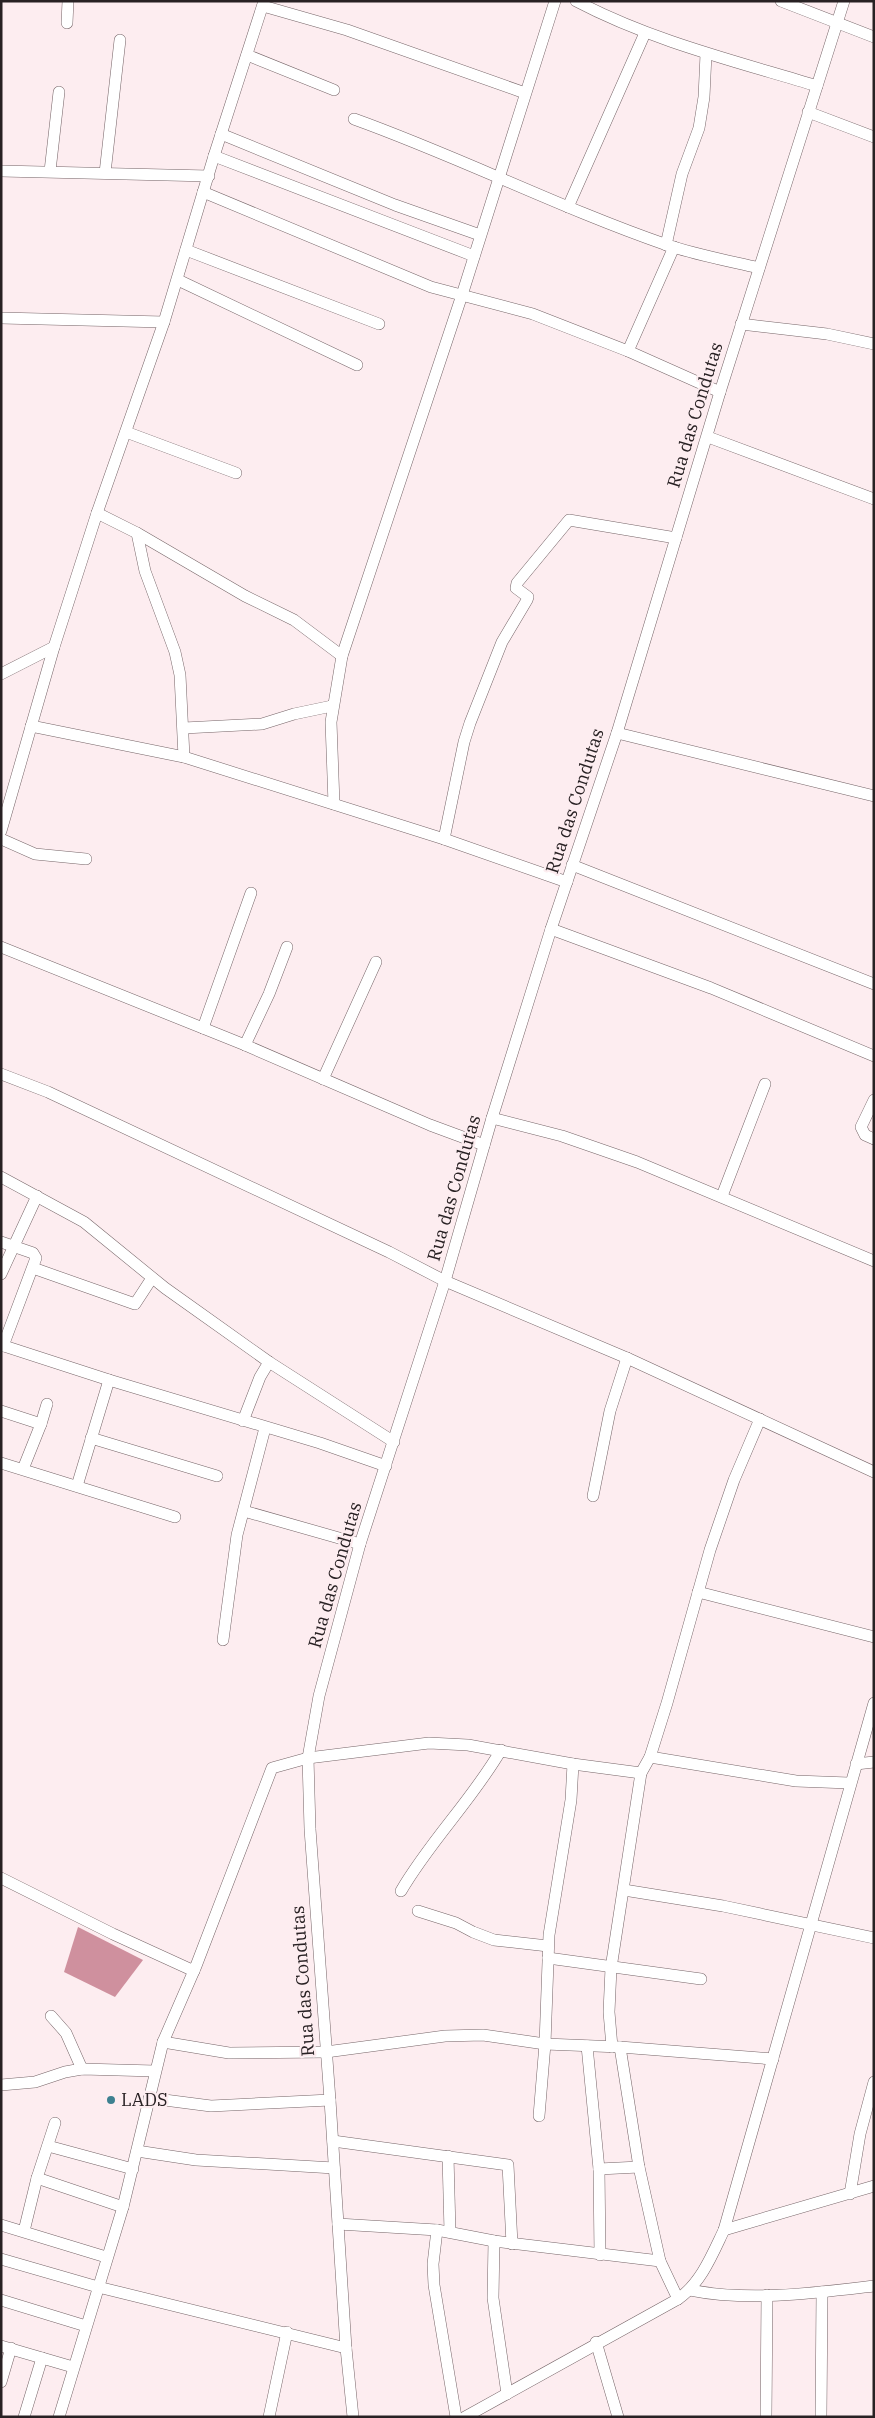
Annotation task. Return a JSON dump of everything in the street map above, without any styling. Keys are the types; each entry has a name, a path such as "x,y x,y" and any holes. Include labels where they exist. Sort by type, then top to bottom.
{"street":[{"path":"67,23 68,1"},
{"path":"334,804 330,743 332,706 342,656 462,295 555,1"},
{"path":"576,1 645,32 706,54 816,86"},
{"path":"781,1 836,24 874,37"},
{"name":"Rua das Condutas","path":"353,2417 346,2348 310,1829 308,1758 319,1696 360,1544 445,1281 492,1118 552,928 617,733 708,437 720,392 844,1"},
{"path":"1,831 54,647 97,513 178,280 214,156 264,4 347,30 525,94"},
{"path":"568,207 645,32"},
{"path":"105,173 120,40"},
{"path":"628,351 670,246 680,182 699,128 704,97 706,54"},
{"path":"247,55 334,90"},
{"path":"50,171 59,92"},
{"path":"808,112 874,137"},
{"path":"354,119 403,136 568,207 670,246 759,268"},
{"path":"221,134 395,205 480,235"},
{"path":"214,156 474,256"},
{"path":"1,171 209,176"},
{"path":"203,192 431,287 533,314 628,351 720,392"},
{"path":"186,250 379,324"},
{"path":"178,280 357,365"},
{"path":"1,318 164,322"},
{"path":"742,324 827,334 873,343"},
{"path":"126,432 236,473"},
{"path":"708,437 874,499"},
{"path":"97,513 137,533 245,596 294,620 342,656"},
{"path":"444,839 464,742 470,723 502,642 527,600 526,596 517,589 517,584 569,520 676,538"},
{"path":"137,533 145,571 175,652 180,675 184,757"},
{"path":"1,674 54,647"},
{"path":"184,728 262,724 294,714 332,706"},
{"path":"31,726 184,757 444,839 567,882"},
{"path":"617,733 874,796"},
{"path":"1,839 35,854 86,859"},
{"path":"572,865 874,984"},
{"path":"203,1028 251,893"},
{"path":"552,928 711,988 874,1056"},
{"path":"1,947 245,1044 430,1125 484,1145"},
{"path":"245,1044 269,994 287,948"},
{"path":"324,1079 376,962"},
{"path":"1,1074 48,1092 389,1252 445,1281 627,1358 874,1472"},
{"path":"722,1196 765,1084"},
{"path":"874,1100 861,1127 865,1135 874,1139"},
{"path":"492,1118 579,1142 722,1196 874,1261"},
{"path":"1,1177 84,1222 109,1240 152,1278 269,1362 394,1442"},
{"path":"1,1274 7,1244 37,1196"},
{"path":"7,1244 34,1253 36,1258 2,1346 242,1421 320,1443 386,1466"},
{"path":"33,1268 66,1277 135,1304 152,1278"},
{"path":"593,1496 610,1412 627,1358"},
{"path":"242,1421 260,1377 269,1362"},
{"path":"77,1486 110,1380"},
{"path":"23,1470 47,1404"},
{"path":"1,1411 41,1424"},
{"path":"678,2299 660,2261 639,2167 609,2012 611,1968 641,1772 650,1758 710,1550 731,1489 760,1419"},
{"path":"223,1640 237,1535 265,1428"},
{"path":"91,1438 217,1476"},
{"path":"1,1463 175,1518"},
{"path":"244,1512 360,1544"},
{"path":"698,1592 874,1637"},
{"path":"465,2417 596,2342 678,2299 690,2290 709,2262 724,2230 849,1784 874,1703"},
{"path":"59,2417 106,2257 123,2208 163,2042 194,1972 269,1771 275,1766 308,1758 429,1743 468,1745 573,1764 641,1772"},
{"path":"402,1891 422,1856 488,1772 500,1750"},
{"path":"650,1758 796,1782 849,1784"},
{"path":"856,1764 874,1762"},
{"path":"539,2116 545,2044 548,1946 571,1800 573,1764"},
{"path":"1,1878 194,1972"},
{"path":"624,1890 723,1906 874,1938"},
{"path":"418,1911 456,1923 494,1940 548,1946"},
{"path":"548,1958 701,1979"},
{"path":"51,2016 72,2044 82,2069"},
{"path":"163,2042 229,2053 326,2052 465,2035 500,2037 545,2044 616,2047 773,2059"},
{"path":"587,2046 599,2169 600,2254"},
{"path":"1,2085 35,2082 65,2072 82,2069 155,2071"},
{"path":"850,2194 860,2134 874,2082"},
{"path":"149,2098 211,2106 330,2100"},
{"path":"24,2231 37,2178 55,2123"},
{"path":"332,2142 508,2165 512,2244"},
{"path":"48,2146 133,2169"},
{"path":"137,2152 196,2160 334,2168"},
{"path":"448,2156 450,2232"},
{"path":"599,2169 639,2167"},
{"path":"37,2178 123,2208"},
{"path":"724,2230 874,2186"},
{"path":"338,2224 437,2230 512,2244 660,2261"},
{"path":"1,2225 106,2257"},
{"path":"437,2230 433,2264 434,2285 456,2417"},
{"path":"494,2241 493,2298 507,2394"},
{"path":"1,2259 98,2288 287,2332 346,2348"},
{"path":"690,2290 708,2294 767,2294 822,2292 874,2286"},
{"path":"821,2417 822,2292"},
{"path":"766,2417 767,2294"},
{"path":"1,2300 86,2326"},
{"path":"269,2417 287,2332"},
{"path":"596,2342 618,2417"},
{"path":"1,2382 6,2347 73,2367"},
{"path":"24,2417 42,2358"}],"shaded area":[{"path":"78,1927 143,1960 115,1997 64,1972"}],"place":[{"name":"LADS","path":"111,2100"}]}
